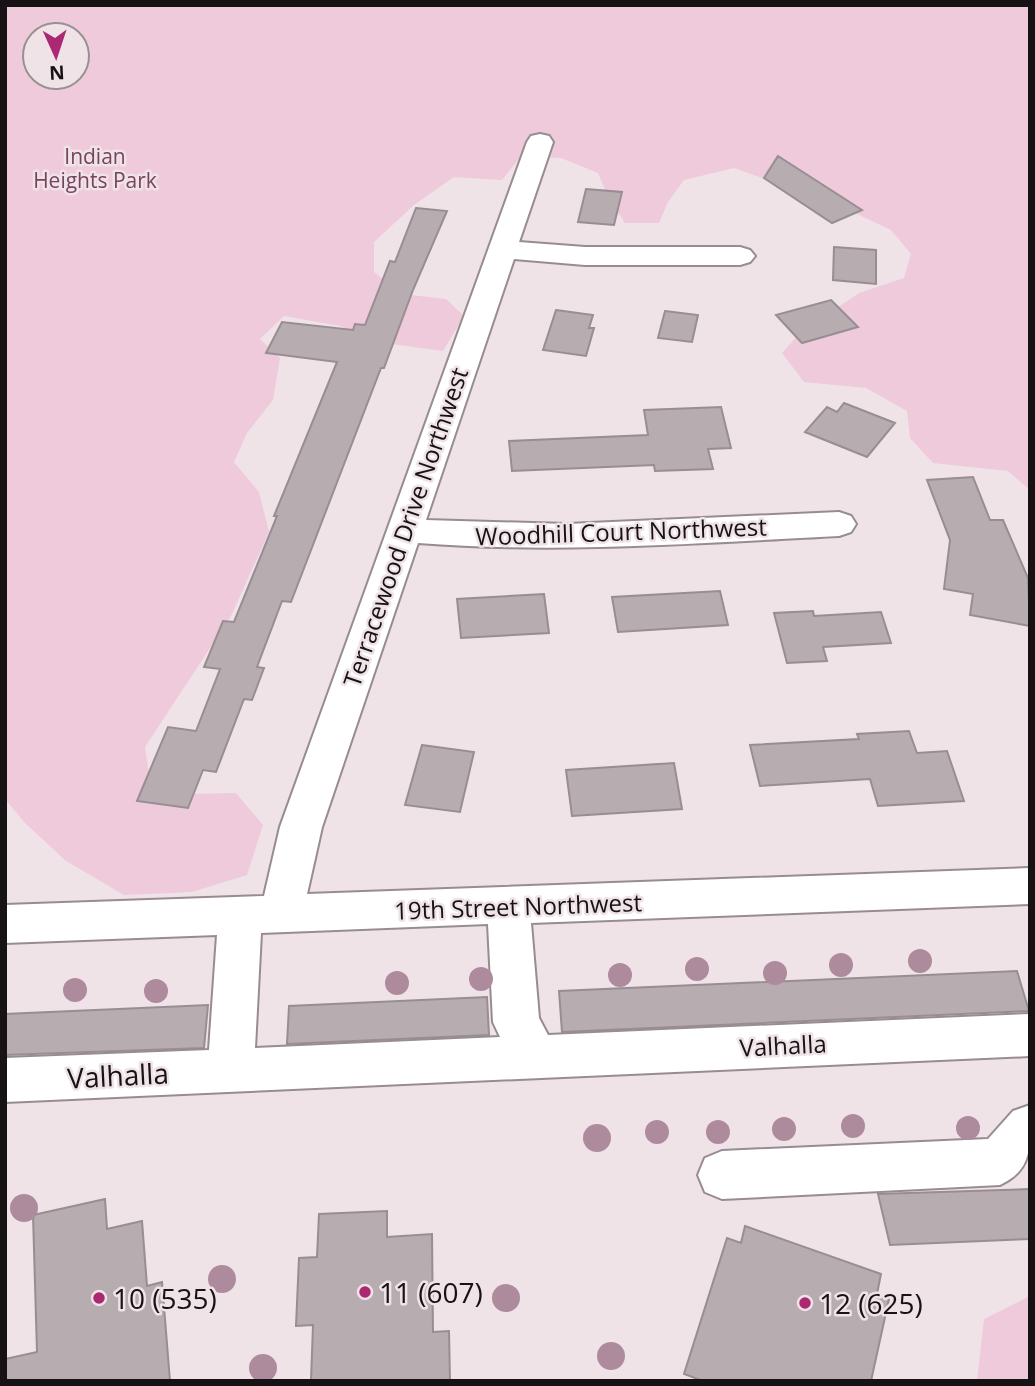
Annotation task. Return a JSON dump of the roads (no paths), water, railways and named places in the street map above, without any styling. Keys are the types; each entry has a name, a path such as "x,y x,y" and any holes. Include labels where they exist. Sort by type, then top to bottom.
{"street":[{"name":"Terracewood Drive Northwest","path":"262,915 290,867 301,827 540,142"},
{"path":"503,250 585,256 740,256"},
{"name":"Woodhill Court Northwest","path":"404,530 466,536 549,535 839,524"},
{"name":"19th Street Northwest","path":"5,924 1030,886"},
{"path":"508,906 516,1022 536,1057"},
{"path":"231,1069 262,915"},
{"name":"Valhalla","path":"5,1080 1030,1035"},
{"path":"722,1175 1000,1162 1030,1127"}],"place":[{"name":"11 (607)","path":"365,1292"},
{"name":"10 (535)","path":"99,1298"},
{"name":"12 (625)","path":"805,1303"}],"park label":[{"name":"Indian Heights Park","path":"95,168"}]}
